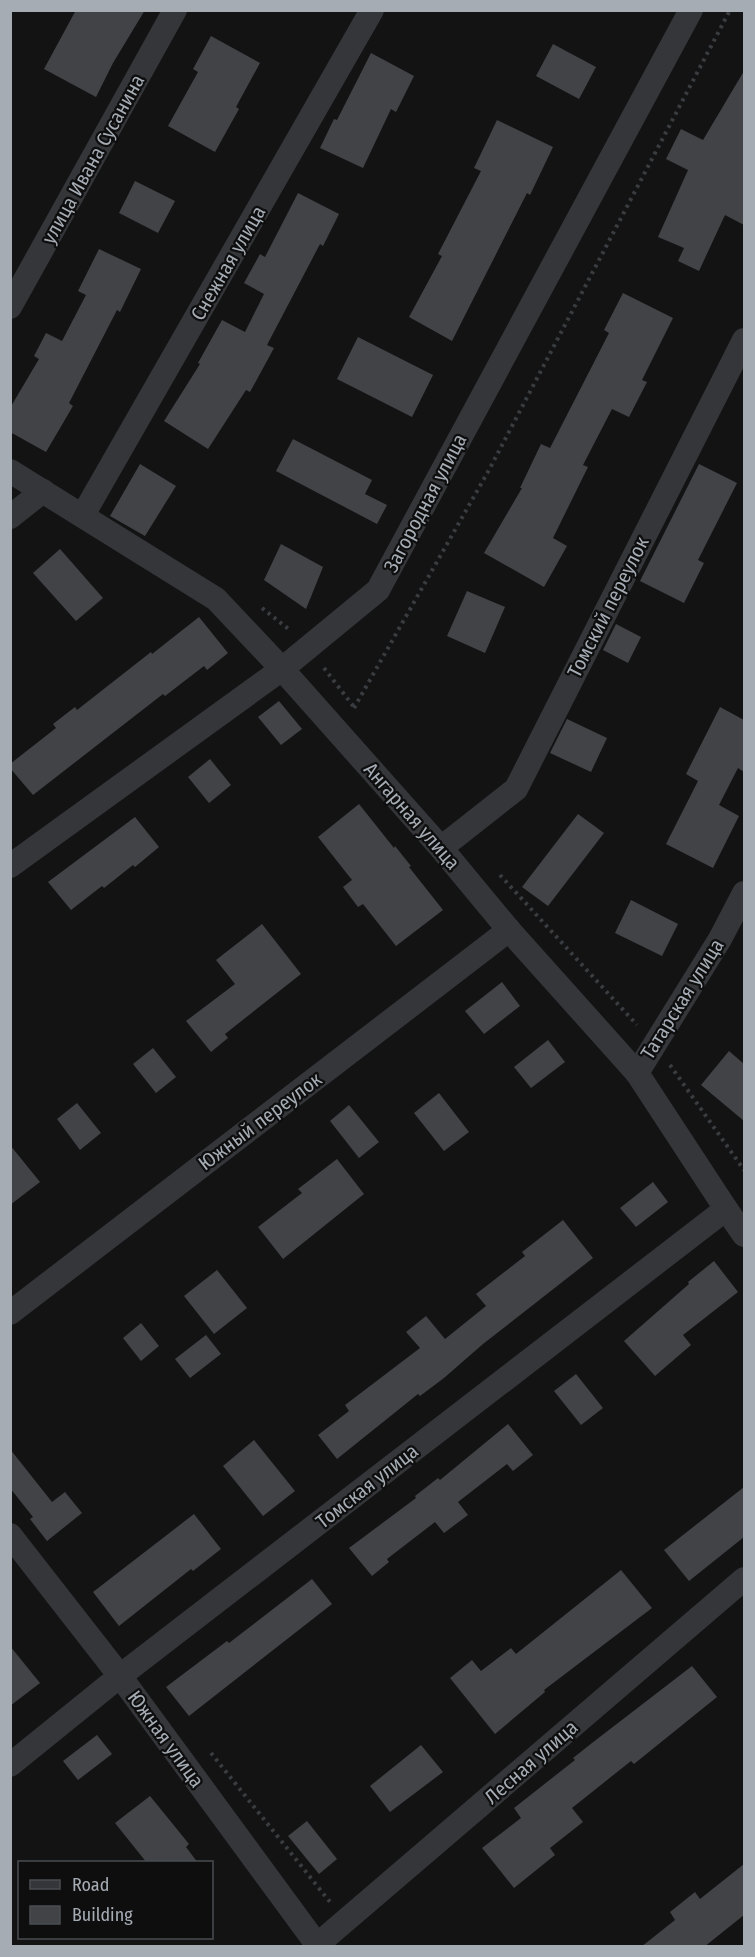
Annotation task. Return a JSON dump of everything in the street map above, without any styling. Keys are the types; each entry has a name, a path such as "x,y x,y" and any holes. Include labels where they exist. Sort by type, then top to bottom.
{"street":[{"name":"улица Ивана Сусанина","path":"10,307 176,10"},
{"name":"Снежная улица","path":"83,515 372,10"},
{"name":"Загородная улица","path":"10,866 282,669 378,590 691,10"},
{"name":"Томский переулок","path":"441,848 516,789 744,340"},
{"name":"Ангарная улица","path":"10,471 216,599 282,669 441,848 509,930 637,1073 744,1235"},
{"path":"10,517 43,491"},
{"name":"Татарская улица","path":"637,1073 720,939 744,893"},
{"name":"Южный переулок","path":"10,1313 509,930"},
{"name":"Томская улица","path":"10,1766 120,1676 726,1209"},
{"name":"Южная улица","path":"10,1535 120,1676 318,1946"},
{"name":"Лесная улица","path":"318,1946 744,1580"}],"path":[{"path":"354,708 489,470 730,10"}],"building":[{"path":"76,10 145,10 113,63 96,97 44,69"},
{"path":"211,36 260,63 236,107 239,109 215,152 168,126 198,72 193,69"},
{"path":"553,44 596,67 579,99 536,76"},
{"path":"371,53 414,76 396,112 391,109 363,168 320,148"},
{"path":"744,71 744,225 725,215 699,271 678,261 684,248 658,237 688,170 666,159 681,129 703,140"},
{"path":"497,120 553,147 530,195 527,193 452,341 409,317 442,256 438,254 481,171 474,168"},
{"path":"135,181 175,201 158,233 119,213"},
{"path":"298,193 339,214 323,246 320,244 267,345 274,348 250,392 246,390 208,449 164,421 200,364 198,363 222,320 245,332 264,294 244,283 260,254 265,257"},
{"path":"99,249 141,269 120,312 117,310 69,403 73,406 46,452 10,432 10,408 39,359 34,356 46,333 62,341 86,295 78,291"},
{"path":"623,293 673,318 642,380 647,382 629,417 612,409 583,465 588,467 553,538 567,546 544,587 484,553 522,488 520,488 541,444 550,448 609,333 604,330"},
{"path":"358,337 433,375 412,417 337,379"},
{"path":"293,439 372,480 365,494 387,505 377,524 276,471"},
{"path":"140,464 176,486 145,536 110,516"},
{"path":"699,464 737,483 698,560 704,563 684,603 640,581"},
{"path":"281,544 323,567 306,609 264,580"},
{"path":"60,549 103,598 76,621 33,573"},
{"path":"467,591 505,607 485,653 447,636"},
{"path":"199,617 228,653 207,670 204,666 165,696 163,694 33,795 10,768 10,764 56,728 53,724 75,707 77,710"},
{"path":"616,624 641,637 628,663 603,650"},
{"path":"279,701 302,729 281,745 258,717"},
{"path":"720,707 744,720 744,772 738,768 719,805 739,816 713,868 666,844 698,781 686,774"},
{"path":"567,719 607,738 591,772 550,753"},
{"path":"210,759 231,785 209,803 188,777"},
{"path":"359,804 411,866 409,867 443,910 396,946 363,904 358,907 343,887 352,880 318,837"},
{"path":"578,814 604,833 548,906 522,887"},
{"path":"135,817 159,847 135,867 133,865 71,910 48,882"},
{"path":"631,900 678,924 662,956 615,933"},
{"path":"262,924 301,974 225,1034 228,1038 211,1052 186,1021 235,984 216,960"},
{"path":"502,982 520,1006 484,1034 465,1011"},
{"path":"548,1040 565,1062 531,1088 514,1067"},
{"path":"153,1048 176,1077 156,1093 133,1064"},
{"path":"729,1051 744,1064 744,1121 701,1085"},
{"path":"439,1093 469,1132 444,1151 414,1113"},
{"path":"77,1103 101,1133 80,1150 57,1119"},
{"path":"349,1105 379,1142 359,1158 330,1121"},
{"path":"10,1145 40,1182 10,1205"},
{"path":"337,1159 364,1194 283,1259 258,1227 302,1193 298,1189"},
{"path":"653,1182 668,1202 636,1227 620,1208"},
{"path":"563,1220 593,1258 483,1344 444,1378 420,1396 418,1394 337,1459 318,1435 349,1411 345,1405 420,1348 406,1332 426,1316 445,1339 486,1306 476,1294 525,1256 522,1252"},
{"path":"714,1261 738,1292 683,1335 691,1345 655,1376 624,1341"},
{"path":"217,1270 247,1308 214,1334 184,1296"},
{"path":"141,1323 159,1346 141,1361 123,1338"},
{"path":"206,1335 221,1354 190,1378 175,1359"},
{"path":"576,1374 603,1408 581,1425 554,1391"},
{"path":"508,1424 533,1455 513,1471 507,1464 458,1502 468,1515 444,1533 435,1522 387,1559 389,1562 372,1576 349,1548 416,1498 415,1496 438,1478 440,1480"},
{"path":"254,1440 295,1491 263,1516 223,1466"},
{"path":"10,1449 52,1502 65,1492 82,1513 47,1541 30,1519 33,1517 10,1488"},
{"path":"744,1487 744,1537 689,1581 664,1550"},
{"path":"194,1514 221,1549 193,1571 191,1569 119,1626 93,1592"},
{"path":"621,1570 652,1608 544,1690 545,1692 495,1734 450,1678 472,1660 481,1671 511,1648 516,1654"},
{"path":"312,1579 332,1604 189,1716 166,1687 227,1641 229,1643"},
{"path":"10,1646 40,1683 10,1706"},
{"path":"692,1666 717,1697 634,1764 631,1761 572,1808 583,1822 550,1848 555,1855 514,1888 482,1848 521,1818 514,1808 575,1760 573,1758"},
{"path":"97,1735 112,1754 78,1780 63,1761"},
{"path":"421,1745 443,1772 390,1812 370,1786"},
{"path":"150,1796 189,1844 186,1847 196,1861 145,1861 115,1823"},
{"path":"307,1821 337,1859 319,1874 288,1836"},
{"path":"744,1864 744,1915 704,1947 641,1947 675,1920 670,1912 695,1892 700,1899"}]}
